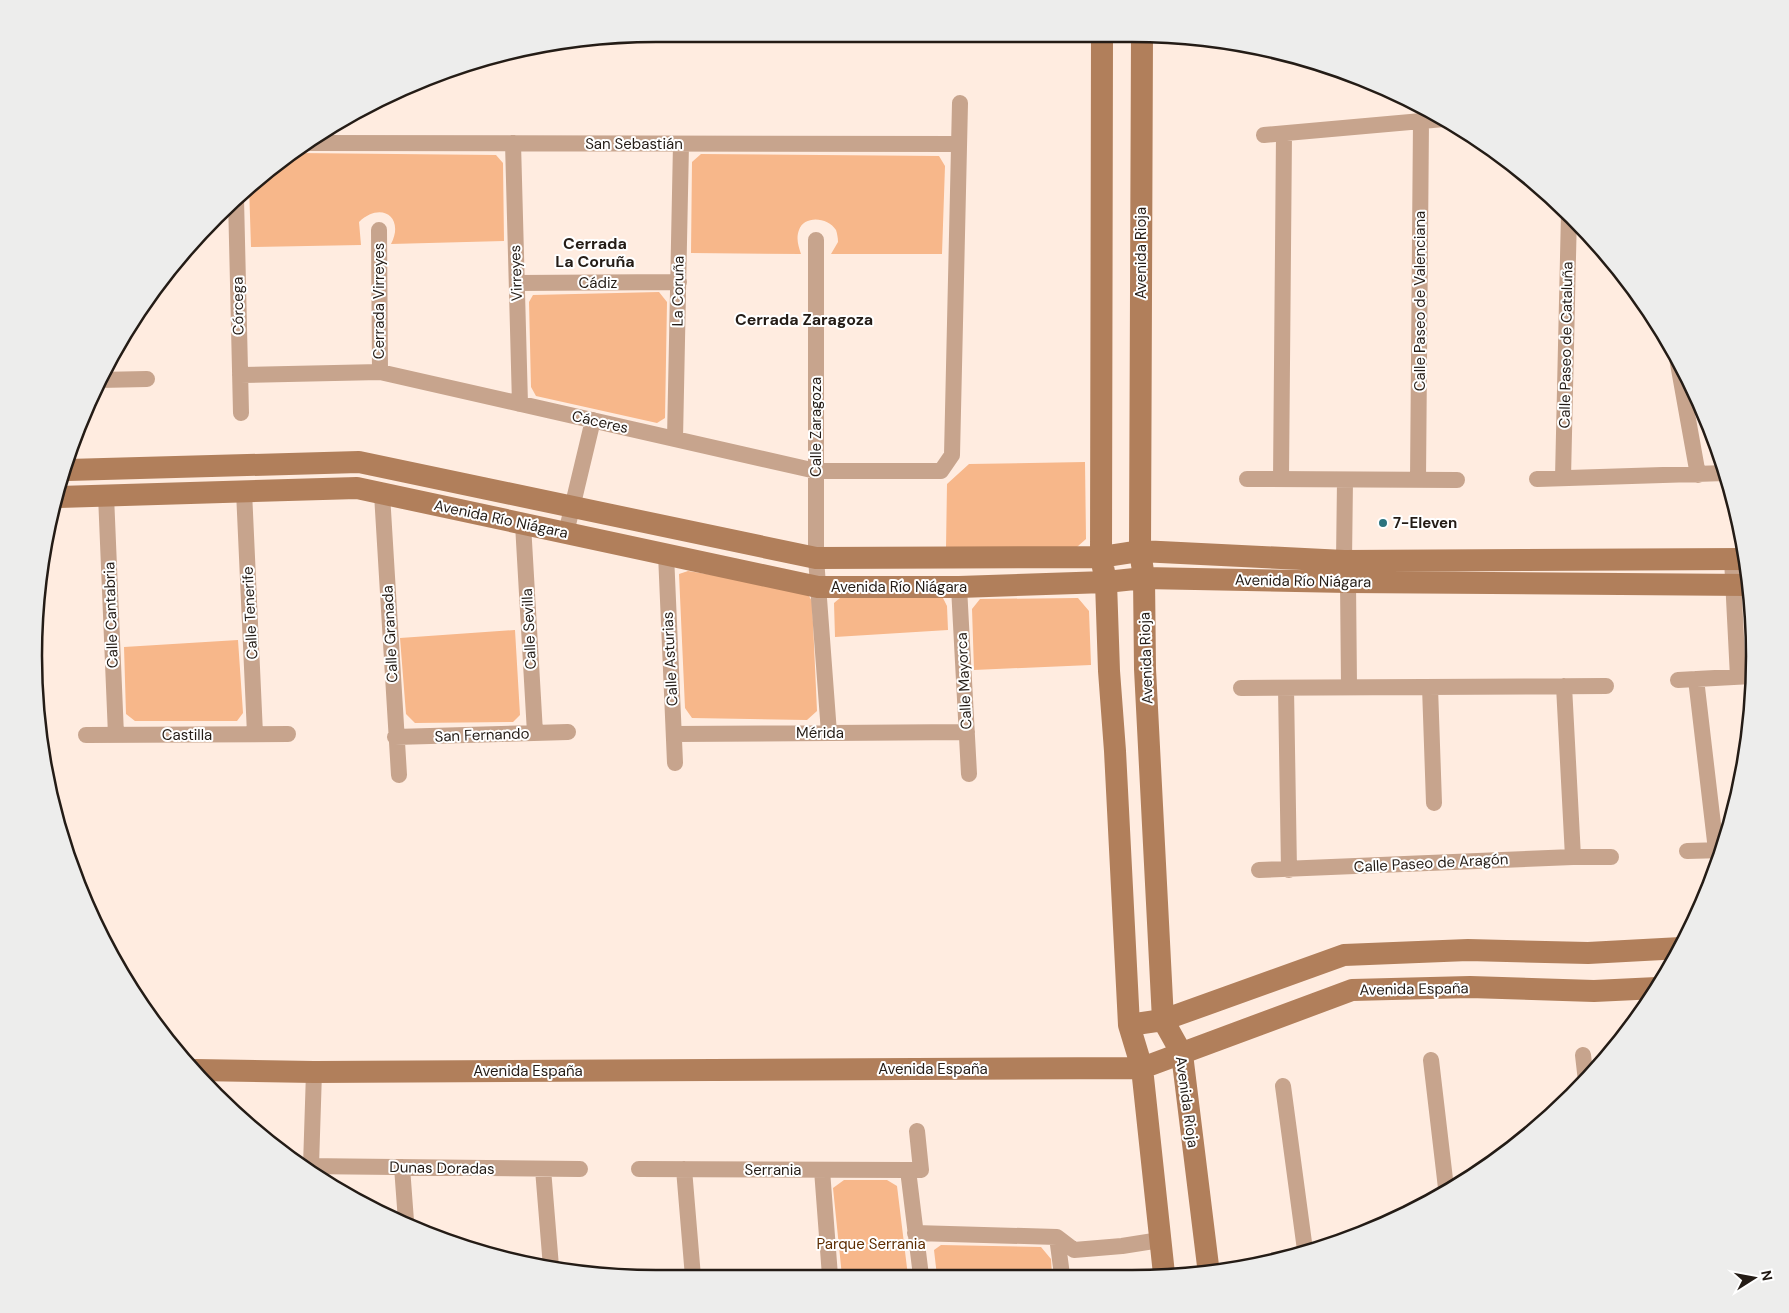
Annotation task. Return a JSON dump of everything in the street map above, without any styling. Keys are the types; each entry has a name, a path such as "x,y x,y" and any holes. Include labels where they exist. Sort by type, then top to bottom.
{"main road":[{"path":"1102,42 1101,557 1106,582 1109,671 1129,1025 1142,1068 1163,1269"},
{"name":"Avenida Rioja","path":"1142,42 1140,551 1144,578 1145,669 1163,1020 1182,1054 1208,1266"},
{"name":"Avenida Río Niágara","path":"72,470 359,462 816,558 1101,557 1140,551 1346,572 1741,586"},
{"name":"Avenida Río Niágara","path":"63,497 357,488 818,587 959,587 1106,582 1144,578 1738,559"},
{"path":"1109,671 1145,669"},
{"path":"1115,751 1150,748"},
{"path":"1129,1025 1163,1020 1344,955 1468,950 1588,953 1672,948"},
{"path":"1468,950 1470,987"},
{"name":"Avenida España","path":"203,1070 314,1072 1142,1068 1352,990 1470,987 1594,991 1649,988"}],"street":[{"path":"959,144 960,103"},
{"path":"1264,135 1431,120"},
{"name":"Calle Paseo de Valenciana","path":"1418,480 1422,121"},
{"path":"1281,479 1284,134"},
{"name":"San Sebastián","path":"320,143 959,144"},
{"name":"Virreyes","path":"513,143 520,404"},
{"name":"La Coruña","path":"675,439 681,144"},
{"name":"Cáceres","path":"240,375 380,372 816,472 941,472 952,455 959,144"},
{"name":"Córcega","path":"236,209 241,413"},
{"name":"Calle Paseo de Cataluña","path":"1563,478 1569,224"},
{"name":"Cerrada Virreyes","path":"379,230 380,372"},
{"name":"Calle Zaragoza","path":"816,240 816,558 829,733"},
{"name":"Cádiz","path":"517,283 678,282"},
{"path":"110,377 147,379"},
{"path":"1681,382 1698,475"},
{"path":"566,533 593,420"},
{"path":"1537,479 1718,474"},
{"path":"1247,479 1457,480"},
{"path":"1345,480 1349,686"},
{"name":"Calle Tenerife","path":"244,492 255,734"},
{"name":"Calle Granada","path":"382,494 398,775"},
{"name":"Calle Cantabria","path":"106,495 116,735"},
{"name":"Calle Sevilla","path":"523,524 535,733"},
{"name":"Calle Asturias","path":"666,554 675,763"},
{"path":"1678,680 1745,677 1738,559"},
{"name":"Calle Mayorca","path":"959,587 969,774"},
{"path":"1696,679 1719,839"},
{"path":"1564,686 1573,857"},
{"path":"1242,688 1606,686"},
{"path":"1430,687 1434,803"},
{"path":"1286,688 1289,870"},
{"name":"San Fernando","path":"395,737 568,732"},
{"name":"Mérida","path":"674,734 967,732"},
{"name":"Castilla","path":"86,735 288,734"},
{"path":"1687,851 1715,850"},
{"name":"Calle Paseo de Aragón","path":"1259,870 1611,857"},
{"path":"1583,1055 1585,1071"},
{"path":"1431,1060 1446,1185"},
{"path":"307,1161 314,1072"},
{"path":"1283,1086 1304,1246"},
{"path":"917,1131 921,1170 908,1170 920,1270"},
{"name":"Dunas Doradas","path":"314,1166 580,1169"},
{"path":"402,1167 406,1216"},
{"path":"543,1169 551,1261"},
{"name":"Serrania","path":"639,1169 908,1170"},
{"path":"684,1169 692,1270"},
{"path":"822,1170 830,1270"},
{"path":"915,1233 1057,1237 1074,1250 1122,1246 1160,1240"},
{"path":"1057,1237 1061,1270"}],"green space":[{"path":"305,153 496,155 503,163 504,241 391,244 395,234 393,220 388,215 375,213 359,222 361,245 251,247 249,197"},
{"path":"701,154 939,156 945,166 942,254 831,254 838,242 836,230 828,222 822,220 811,220 802,225 798,236 801,254 691,253 692,162"},
{"path":"659,292 667,302 665,418 657,423 536,396 531,387 529,302 533,295"},
{"path":"1085,462 1086,539 1077,547 946,548 947,484 969,464"},
{"path":"688,571 805,590 812,601 817,711 807,720 692,718 685,708 679,574"},
{"path":"942,596 947,606 948,630 835,637 834,603 840,598"},
{"path":"1078,598 1089,611 1091,665 974,670 972,609 980,599"},
{"path":"515,630 520,715 513,722 415,723 406,714 400,638"},
{"path":"238,640 243,713 237,721 135,721 126,714 124,647"},
{"name":"Parque Serrania","path":"844,1180 887,1180 897,1186 907,1270 841,1270 833,1188"},
{"name":"Parque Serrania","path":"941,1245 1041,1247 1051,1259 1052,1270 936,1270 934,1250"}],"place":[{"name":"7-Eleven","path":"1383,523"}],"district":[{"name":"Cerrada La Coruña","path":"595,252"},
{"name":"Cerrada Zaragoza","path":"804,319"}]}
